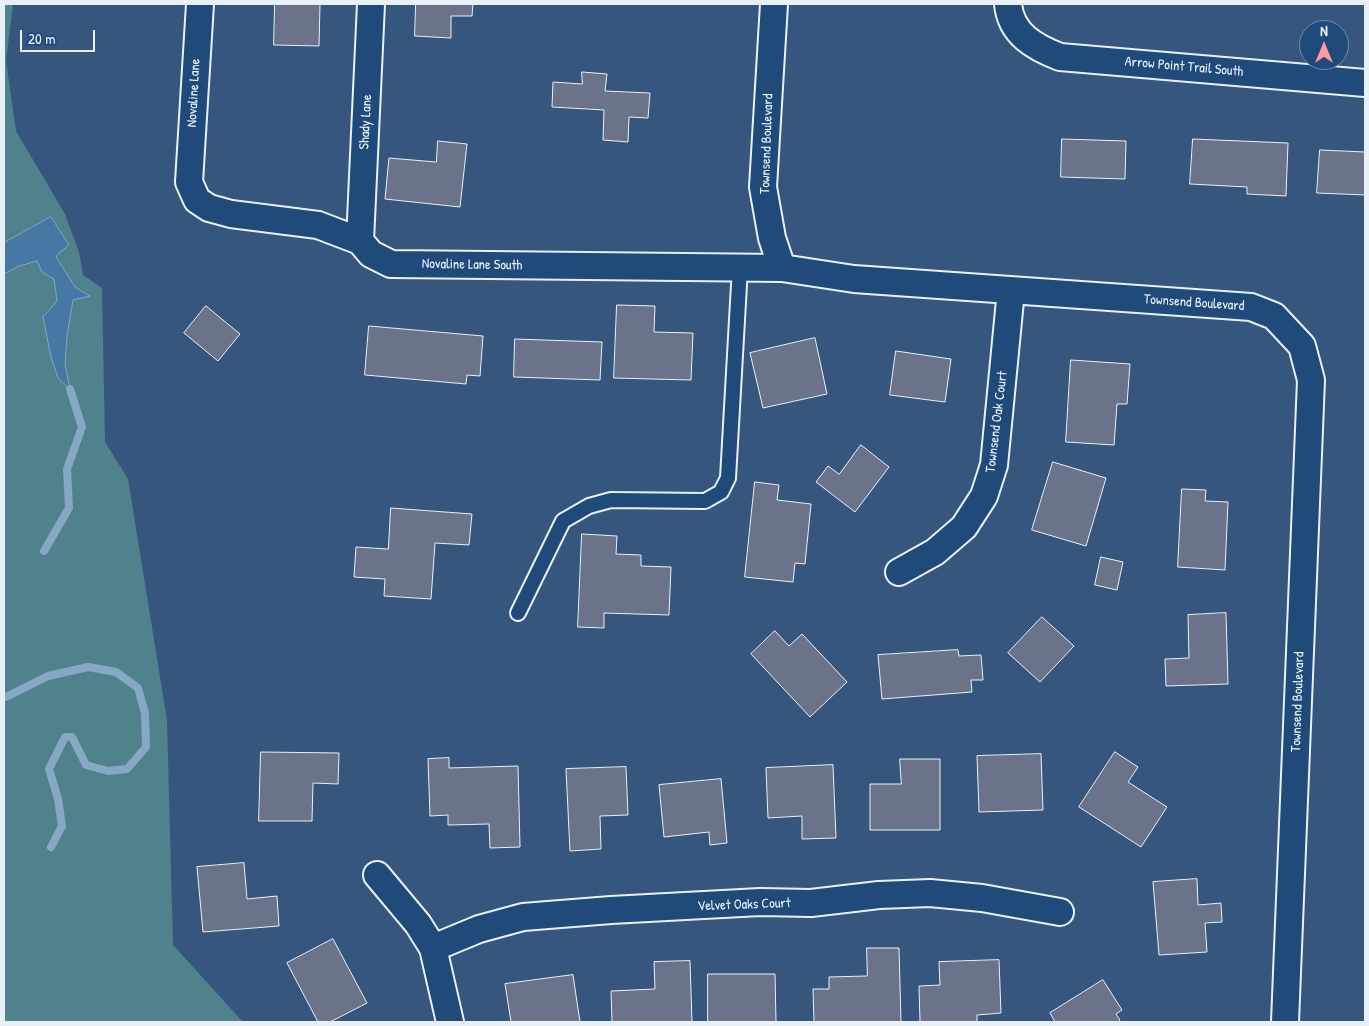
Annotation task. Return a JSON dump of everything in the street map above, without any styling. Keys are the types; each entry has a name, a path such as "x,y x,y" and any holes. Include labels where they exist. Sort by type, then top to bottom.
{"street":[{"name":"Novaline Lane","path":"189,182 200,4"},
{"name":"Shady Lane","path":"360,241 371,4"},
{"name":"Townsend Boulevard","path":"774,4 762,187 772,238 782,268 854,279 1251,307 1274,316 1302,346 1311,380 1285,1022"},
{"name":"Arrow Point Trail South","path":"1011,14 1022,37 1045,51 1060,57 1365,83"},
{"name":"Novaline Lane South","path":"189,182 197,200 210,208 231,214 318,225 360,241 371,254 391,264 782,268"},
{"name":"Townsend Oak Court","path":"899,572 935,552 964,527 984,496 994,465 1012,290"},
{"path":"377,875 418,924 433,948 450,1022"},
{"name":"Velvet Oaks Court","path":"433,948 479,928 523,917 611,910 760,902 811,903 879,895 930,893 982,898 1060,912"}],"lane":[{"path":"518,613 564,521 589,506 611,500 705,501 721,492 728,478 740,267"}],"green space":[{"path":"4,4 13,4 6,61 16,131 65,214 79,252 83,275 102,288 105,442 128,479 167,720 173,945 243,1022 4,1022 4,274 19,266 37,261 42,272 54,279 57,301 43,317 51,357 58,378 69,388 65,364 73,299 89,296 75,287 56,257 58,253 51,217 4,243"}],"water":[{"path":"51,217 69,245 56,257 75,287 90,296 73,300 65,364 70,389 58,378 51,357 43,317 57,301 54,279 42,272 37,261 19,266 4,274 4,243"}],"building":[{"path":"275,4 320,4 319,46 274,45"},
{"path":"416,4 473,4 472,16 451,16 451,38 415,36"},
{"path":"582,72 607,74 605,91 650,93 648,118 629,117 628,142 603,140 604,110 552,107 553,82 582,84"},
{"path":"1062,139 1126,141 1125,179 1061,177"},
{"path":"1193,139 1288,143 1286,196 1247,194 1247,187 1190,184"},
{"path":"438,141 467,144 460,207 385,199 389,158 436,162"},
{"path":"1320,150 1365,152 1365,195 1317,193"},
{"path":"617,305 655,306 654,332 693,333 691,380 614,378"},
{"path":"206,306 240,334 218,361 184,333"},
{"path":"369,326 483,336 480,376 467,375 466,384 365,375"},
{"path":"815,338 827,394 763,408 750,353"},
{"path":"515,339 602,342 600,380 514,377"},
{"path":"896,351 951,359 945,402 890,395"},
{"path":"1071,360 1130,364 1127,404 1117,404 1114,445 1066,442"},
{"path":"861,445 889,467 855,512 816,482 828,466 839,474"},
{"path":"1053,462 1106,478 1086,546 1032,530"},
{"path":"755,482 779,485 777,500 811,504 805,564 795,563 793,582 745,577"},
{"path":"1182,489 1206,490 1205,501 1228,502 1225,570 1178,567"},
{"path":"391,508 472,514 469,545 435,543 431,599 384,596 385,579 354,577 356,547 388,549"},
{"path":"582,534 617,536 616,554 641,555 641,566 671,567 669,615 604,613 604,628 578,627"},
{"path":"1101,557 1123,562 1117,590 1095,585"},
{"path":"1226,613 1228,684 1166,686 1165,659 1189,658 1188,615"},
{"path":"1042,617 1074,646 1040,682 1008,653"},
{"path":"775,631 789,646 802,634 847,682 810,717 751,654"},
{"path":"958,650 959,656 981,655 983,680 971,680 972,692 882,699 878,655"},
{"path":"261,752 339,753 338,784 313,783 312,821 259,821"},
{"path":"1115,752 1138,767 1128,782 1167,807 1141,847 1079,807"},
{"path":"1041,754 1043,810 979,812 977,756"},
{"path":"449,758 449,768 518,766 520,847 490,848 489,824 448,825 448,815 430,816 428,759"},
{"path":"900,759 940,759 940,830 870,830 870,784 901,784"},
{"path":"833,765 836,838 802,839 802,816 768,818 766,768"},
{"path":"626,767 628,815 600,816 601,849 570,851 566,769"},
{"path":"721,779 727,843 710,845 709,832 664,837 659,785"},
{"path":"244,863 247,899 277,896 279,926 203,932 197,867"},
{"path":"1197,879 1198,905 1221,903 1222,922 1205,923 1207,952 1159,955 1153,882"},
{"path":"333,939 367,1003 330,1022 318,1022 287,963"},
{"path":"867,948 899,948 901,1022 814,1022 813,989 829,989 829,977 867,976"},
{"path":"999,960 1001,1013 977,1015 977,1022 920,1022 919,986 940,985 939,962"},
{"path":"690,961 692,1022 612,1022 611,991 655,989 654,962"},
{"path":"708,974 775,974 776,1022 708,1022"},
{"path":"573,975 580,1022 511,1022 505,984"},
{"path":"1103,980 1122,1010 1116,1014 1120,1020 1118,1022 1055,1022 1050,1013"}],"waterway":[{"path":"44,551 69,508 67,469 82,427 70,389"},
{"path":"4,696 6,697 48,676 88,667 116,672 138,688 145,713 146,747 127,769 108,771 86,765 72,737 65,737 49,769 58,799 62,826 51,847"}]}
